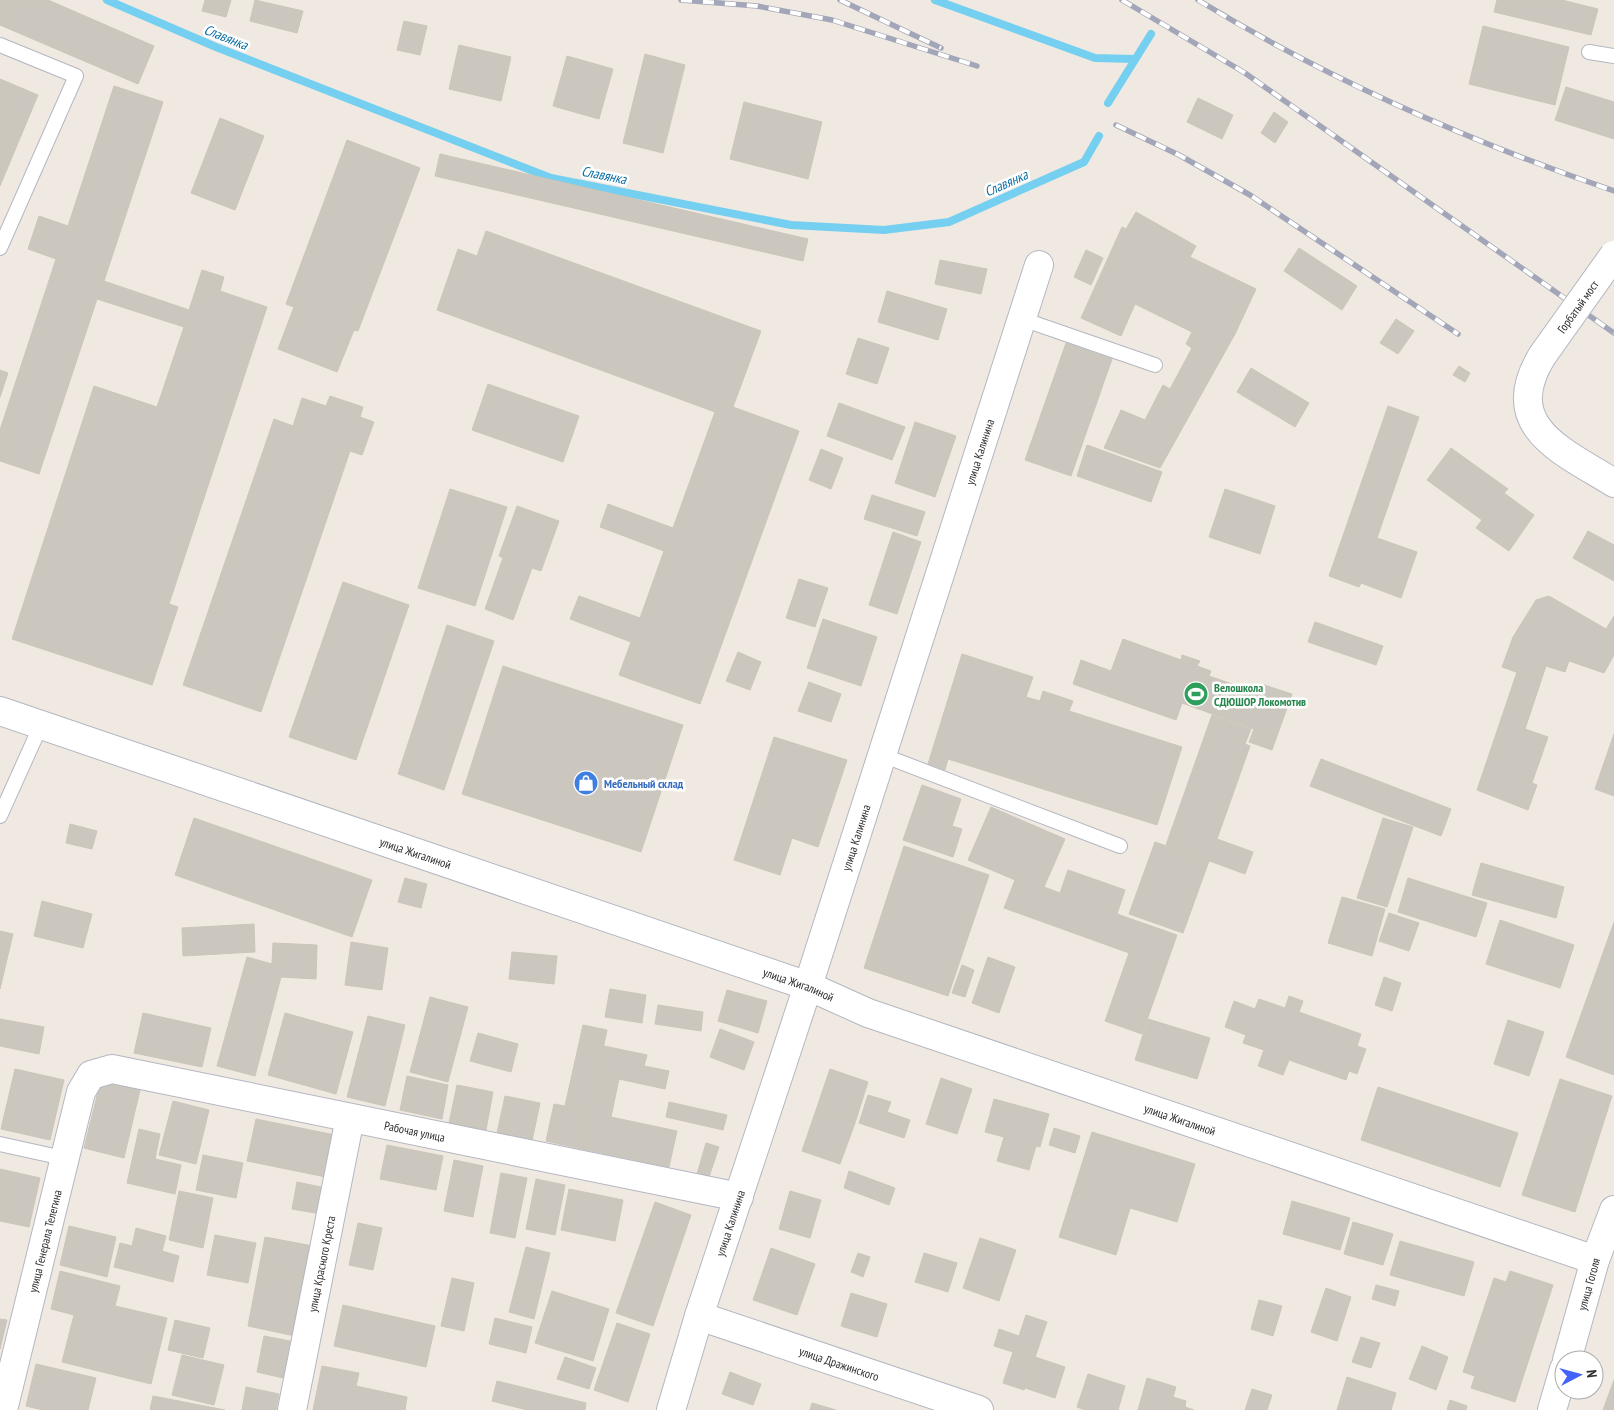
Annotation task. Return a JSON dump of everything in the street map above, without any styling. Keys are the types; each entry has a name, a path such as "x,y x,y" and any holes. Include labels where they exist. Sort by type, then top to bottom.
{"main road":[{"name":"Горбатый мост","path":"1614,255 1530,375 1527,406 1534,421 1550,443 1614,483"},
{"name":"улица Калинина","path":"671,1410 699,1316 808,986 1039,265"},
{"name":"улица Жигалиной","path":"0,711 808,986 868,1013 1595,1260"},
{"name":"Рабочая улица","path":"91,1074 112,1069 739,1197"},
{"name":"улица Генерала Телегина","path":"3,1410 80,1092 91,1074"},
{"name":"улица Красного Креста","path":"292,1410 350,1118"},
{"name":"улица Гоголя","path":"1569,1350 1595,1260 1614,1210"},
{"name":"улица Дражинского","path":"699,1316 979,1410"}],"lane":[{"path":"0,45 76,76 0,248"},
{"path":"1589,52 1614,56"},
{"path":"1022,319 1155,365"},
{"path":"0,816 41,725"},
{"path":"882,755 1120,846"},
{"path":"0,1144 63,1158"}],"building":[{"path":"0,0 48,0 154,46 138,84 0,25"},
{"path":"205,0 231,0 226,17 202,11"},
{"path":"255,0 303,11 297,33 250,21"},
{"path":"1497,0 1562,0 1598,9 1591,35 1494,12"},
{"path":"404,21 427,26 420,55 397,50"},
{"path":"1483,26 1569,47 1555,105 1469,84"},
{"path":"459,45 511,57 501,101 449,89"},
{"path":"645,54 685,65 663,153 623,143"},
{"path":"567,56 613,69 599,119 553,106"},
{"path":"0,79 38,95 0,186"},
{"path":"114,86 163,102 104,281 189,310 202,270 224,277 220,291 267,307 169,604 178,607 152,685 12,639 94,386 157,407 184,327 97,299 39,474 0,461 0,430 56,259 28,249 39,216 68,226"},
{"path":"1566,87 1614,102 1614,139 1555,120"},
{"path":"1198,98 1233,115 1222,139 1187,122"},
{"path":"744,102 822,122 808,179 730,159"},
{"path":"1274,112 1288,122 1275,143 1261,133"},
{"path":"220,118 264,136 235,210 191,193"},
{"path":"347,140 420,168 358,331 354,330 337,372 278,349 294,307 286,304"},
{"path":"440,154 808,239 803,261 435,176"},
{"path":"1136,212 1196,246 1190,257 1256,289 1235,334 1160,468 1104,448 1121,410 1145,420 1163,385 1170,389 1192,348 1186,344 1192,332 1135,304 1121,336 1081,318 1122,227 1126,229"},
{"path":"486,231 761,331 733,407 799,431 700,704 619,675 631,642 570,619 579,596 640,618 664,551 600,527 608,504 673,528 715,412 437,310 458,249 477,256"},
{"path":"1299,248 1357,286 1342,310 1284,271"},
{"path":"1086,250 1103,258 1091,285 1074,277"},
{"path":"940,260 987,269 981,294 935,284"},
{"path":"887,291 947,309 938,340 878,322"},
{"path":"1396,319 1414,331 1398,354 1380,343"},
{"path":"858,338 889,348 877,384 846,374"},
{"path":"1066,343 1112,359 1071,476 1025,460"},
{"path":"1459,366 1470,373 1465,382 1453,375"},
{"path":"1251,368 1309,403 1295,427 1237,392"},
{"path":"0,370 8,373 0,397"},
{"path":"488,384 579,416 563,462 472,430"},
{"path":"330,396 363,407 360,417 374,422 362,455 350,451 261,712 183,685 274,419 293,426 302,398 326,406"},
{"path":"839,403 905,427 892,460 827,436"},
{"path":"1388,406 1419,417 1377,538 1417,552 1401,598 1361,583 1359,587 1329,576"},
{"path":"915,422 956,436 935,497 895,483"},
{"path":"1087,445 1162,472 1151,502 1077,476"},
{"path":"1451,448 1508,489 1504,493 1534,515 1509,551 1476,528 1482,520 1427,480"},
{"path":"821,449 843,458 831,489 809,480"},
{"path":"450,489 507,507 475,606 418,588"},
{"path":"1225,489 1275,506 1260,554 1209,537"},
{"path":"872,495 925,512 917,536 864,519"},
{"path":"517,506 559,521 541,571 532,568 513,620 485,609 503,558 499,556"},
{"path":"1588,531 1614,545 1614,581 1573,558"},
{"path":"893,532 921,542 897,614 869,605"},
{"path":"799,579 828,588 815,627 786,618"},
{"path":"343,582 409,605 356,760 289,737"},
{"path":"1549,596 1606,629 1614,616 1614,655 1604,673 1569,661 1565,672 1546,666 1541,681 1502,667 1513,637 1536,600"},
{"path":"823,619 877,637 861,686 807,668"},
{"path":"1315,622 1383,646 1376,665 1308,642"},
{"path":"447,625 494,641 444,790 398,774"},
{"name":"Велошкола СДЮШОР Локомотив","path":"1123,639 1181,660 1182,655 1200,661 1197,666 1211,671 1209,676 1258,693 1261,684 1292,694 1272,750 1249,742 1254,729 1182,703 1176,720 1073,684 1081,660 1111,671"},
{"path":"738,652 761,662 750,690 726,681"},
{"path":"962,654 1033,677 1026,697 1040,701 1043,691 1073,701 1069,711 1182,747 1157,825 948,759 945,770 928,764"},
{"path":"503,666 683,725 641,852 462,794"},
{"path":"1517,672 1541,681 1525,729 1548,737 1532,783 1537,785 1528,810 1477,790"},
{"path":"809,682 841,694 831,722 798,711"},
{"path":"1212,715 1251,729 1245,744 1250,746 1217,839 1253,852 1245,874 1166,845"},
{"path":"1614,734 1614,796 1595,789"},
{"path":"774,737 847,760 818,847 792,838 780,875 734,860"},
{"path":"1321,759 1451,809 1441,836 1310,786"},
{"path":"922,785 961,799 952,826 962,829 953,857 903,840"},
{"path":"991,807 1065,839 1044,887 1060,893 1068,870 1125,890 1117,914 1177,935 1142,1034 1105,1021 1129,953 1004,908 1015,880 968,860"},
{"path":"194,818 372,880 352,937 175,875"},
{"path":"1383,818 1413,827 1387,907 1357,898"},
{"path":"70,824 97,831 92,849 66,843"},
{"path":"1155,842 1209,861 1183,933 1129,914"},
{"path":"904,846 989,875 948,996 864,968"},
{"path":"1481,863 1564,887 1556,918 1472,895"},
{"path":"405,878 427,884 421,908 398,902"},
{"path":"1408,878 1487,903 1476,937 1398,912"},
{"path":"1342,897 1385,909 1372,956 1328,943"},
{"path":"42,901 92,914 83,948 34,936"},
{"path":"1389,913 1419,923 1409,951 1379,941"},
{"path":"1500,920 1574,945 1560,988 1486,964"},
{"path":"1614,922 1614,1075 1566,1057"},
{"path":"254,924 255,952 183,956 182,928"},
{"path":"0,931 13,934 0,989"},
{"path":"351,942 388,948 382,990 345,985"},
{"path":"273,943 317,945 316,979 281,977 255,1076 217,1066 247,957 272,964"},
{"path":"512,952 557,956 554,984 509,979"},
{"path":"988,957 1015,967 999,1013 972,1003"},
{"path":"962,965 974,970 965,997 952,993"},
{"path":"1384,977 1401,983 1392,1011 1375,1005"},
{"path":"610,989 646,995 642,1023 605,1017"},
{"path":"727,990 767,1001 758,1033 718,1021"},
{"path":"1289,996 1303,1001 1299,1012 1361,1034 1357,1046 1366,1049 1357,1074 1349,1071 1346,1080 1289,1060 1283,1075 1258,1066 1264,1050 1243,1043 1246,1035 1225,1027 1234,1001 1255,1009 1259,999 1285,1008"},
{"path":"430,997 468,1007 448,1082 410,1072"},
{"path":"658,1005 703,1012 701,1031 655,1024"},
{"path":"143,1013 211,1028 202,1067 134,1053"},
{"path":"285,1013 353,1032 336,1094 268,1075"},
{"path":"368,1016 405,1025 385,1106 347,1097"},
{"path":"0,1019 44,1027 39,1054 0,1046"},
{"path":"1148,1019 1210,1038 1197,1079 1135,1060"},
{"path":"1508,1020 1544,1032 1529,1076 1494,1064"},
{"path":"583,1025 607,1030 582,1149 546,1141 554,1104 565,1106"},
{"path":"720,1029 754,1042 744,1070 710,1057"},
{"path":"478,1033 518,1044 511,1072 470,1061"},
{"path":"604,1046 647,1055 644,1066 669,1071 665,1089 619,1079 611,1117 677,1131 669,1167 582,1149"},
{"path":"15,1069 64,1080 50,1140 1,1129"},
{"path":"830,1069 868,1082 855,1123 816,1110"},
{"path":"407,1076 448,1085 442,1119 400,1110"},
{"path":"941,1078 972,1089 957,1134 926,1124"},
{"path":"1560,1079 1612,1096 1575,1212 1522,1195"},
{"path":"101,1080 140,1090 124,1158 84,1148"},
{"path":"457,1085 493,1092 486,1130 449,1123"},
{"path":"1378,1087 1518,1133 1500,1187 1361,1140"},
{"path":"868,1095 891,1102 887,1112 910,1120 904,1138 859,1123"},
{"path":"505,1096 540,1103 532,1141 497,1133"},
{"path":"994,1099 1049,1114 1040,1147 1036,1146 1029,1170 997,1161 1004,1137 985,1132"},
{"path":"173,1101 209,1110 196,1164 159,1155"},
{"path":"669,1102 727,1115 723,1130 666,1117"},
{"path":"816,1110 855,1123 840,1164 802,1151"},
{"path":"256,1119 335,1135 326,1177 247,1161"},
{"path":"1054,1128 1080,1136 1075,1153 1049,1145"},
{"path":"139,1129 160,1134 155,1159 181,1165 175,1194 127,1183"},
{"path":"1092,1132 1195,1164 1177,1222 1130,1208 1116,1255 1059,1237"},
{"path":"706,1143 719,1147 709,1177 697,1174"},
{"path":"387,1145 443,1156 436,1190 380,1179"},
{"path":"203,1155 243,1163 236,1198 196,1190"},
{"path":"454,1160 483,1166 473,1217 444,1211"},
{"path":"0,1169 40,1178 29,1227 0,1221"},
{"path":"849,1171 895,1188 889,1205 844,1188"},
{"path":"501,1173 527,1178 515,1238 490,1233"},
{"path":"536,1179 565,1185 555,1235 526,1229"},
{"path":"297,1182 326,1188 321,1214 292,1209"},
{"path":"569,1189 623,1200 615,1241 561,1230"},
{"path":"179,1191 213,1198 203,1248 169,1240"},
{"path":"790,1191 821,1200 810,1238 779,1229"},
{"path":"1292,1201 1350,1218 1340,1250 1283,1234"},
{"path":"655,1202 691,1215 653,1326 616,1313"},
{"path":"1353,1222 1393,1234 1383,1265 1344,1254"},
{"path":"358,1223 382,1228 373,1270 349,1265"},
{"path":"69,1226 116,1237 107,1277 60,1265"},
{"path":"136,1228 166,1236 162,1251 179,1256 173,1282 114,1267 120,1243 132,1246"},
{"path":"215,1235 256,1243 248,1283 207,1275"},
{"path":"265,1237 313,1246 307,1277 259,1268"},
{"path":"980,1238 1016,1250 999,1301 963,1288"},
{"path":"1400,1241 1474,1262 1464,1296 1390,1275"},
{"path":"526,1247 550,1253 534,1319 509,1312"},
{"path":"771,1248 815,1264 797,1315 753,1300"},
{"path":"858,1253 870,1257 863,1277 851,1272"},
{"path":"924,1253 957,1263 948,1292 915,1282"},
{"path":"259,1268 307,1277 295,1336 248,1326"},
{"path":"60,1271 120,1286 115,1306 167,1318 151,1384 62,1362 74,1315 51,1309"},
{"path":"1510,1271 1553,1285 1515,1402 1471,1388 1475,1376 1463,1372 1494,1278 1506,1282"},
{"path":"452,1278 474,1283 464,1331 441,1326"},
{"path":"1376,1285 1399,1291 1395,1306 1372,1299"},
{"path":"1326,1288 1351,1297 1337,1341 1311,1332"},
{"path":"552,1291 609,1309 593,1361 535,1343"},
{"path":"851,1293 887,1304 877,1337 841,1326"},
{"path":"1259,1300 1282,1306 1273,1336 1251,1329"},
{"path":"343,1305 435,1326 426,1367 334,1346"},
{"path":"1026,1315 1047,1322 1024,1390 1003,1383 1013,1352 994,1346 999,1329 1019,1336"},
{"path":"495,1318 532,1327 526,1353 489,1344"},
{"path":"0,1319 7,1320 0,1349"},
{"path":"175,1320 210,1328 203,1358 168,1350"},
{"path":"617,1323 650,1334 628,1402 594,1390"},
{"path":"264,1336 290,1341 283,1378 257,1372"},
{"path":"1361,1337 1380,1343 1371,1368 1352,1362"},
{"path":"1422,1346 1448,1357 1436,1390 1409,1379"},
{"path":"182,1355 224,1365 214,1405 172,1395"},
{"path":"565,1357 596,1368 589,1389 557,1379"},
{"path":"1035,1357 1065,1367 1055,1398 1025,1388"},
{"path":"36,1364 96,1378 88,1410 43,1410 26,1406"},
{"path":"322,1366 359,1373 356,1386 407,1397 405,1410 313,1410"},
{"path":"730,1372 761,1384 753,1405 722,1394"},
{"path":"1088,1374 1125,1386 1118,1410 1085,1410 1077,1407"},
{"path":"1347,1377 1396,1393 1391,1410 1337,1410"},
{"path":"1147,1378 1176,1387 1169,1410 1138,1410"},
{"path":"1614,1380 1614,1410 1603,1410"},
{"path":"497,1381 586,1403 585,1410 527,1410 492,1401"},
{"path":"246,1387 279,1394 276,1410 242,1410"},
{"path":"1252,1389 1272,1395 1267,1410 1245,1410"},
{"path":"153,1396 225,1410 150,1410"},
{"path":"1173,1397 1186,1401 1185,1407 1194,1410 1169,1410"},
{"path":"1450,1400 1467,1406 1466,1410 1447,1410"},
{"path":"812,1403 836,1410 810,1410"}],"waterway":[{"name":"Славянка","path":"107,0 216,47 551,178 791,225 884,230 949,222 1084,162 1099,136"},
{"path":"935,0 1095,58 1134,59"},
{"name":"Славянка","path":"1108,103 1151,34"}],"railway":[{"path":"681,0 757,6 832,20 977,66"},
{"path":"840,0 941,48"},
{"path":"1122,0 1245,73 1614,333"},
{"path":"1198,0 1298,57 1401,107 1506,151 1614,191"},
{"path":"1116,125 1179,155 1250,195 1458,334"}],"place":[{"name":"Велошкола СДЮШОР Локомотив","path":"1196,694"},
{"name":"Мебельный склад","path":"586,783"}]}
